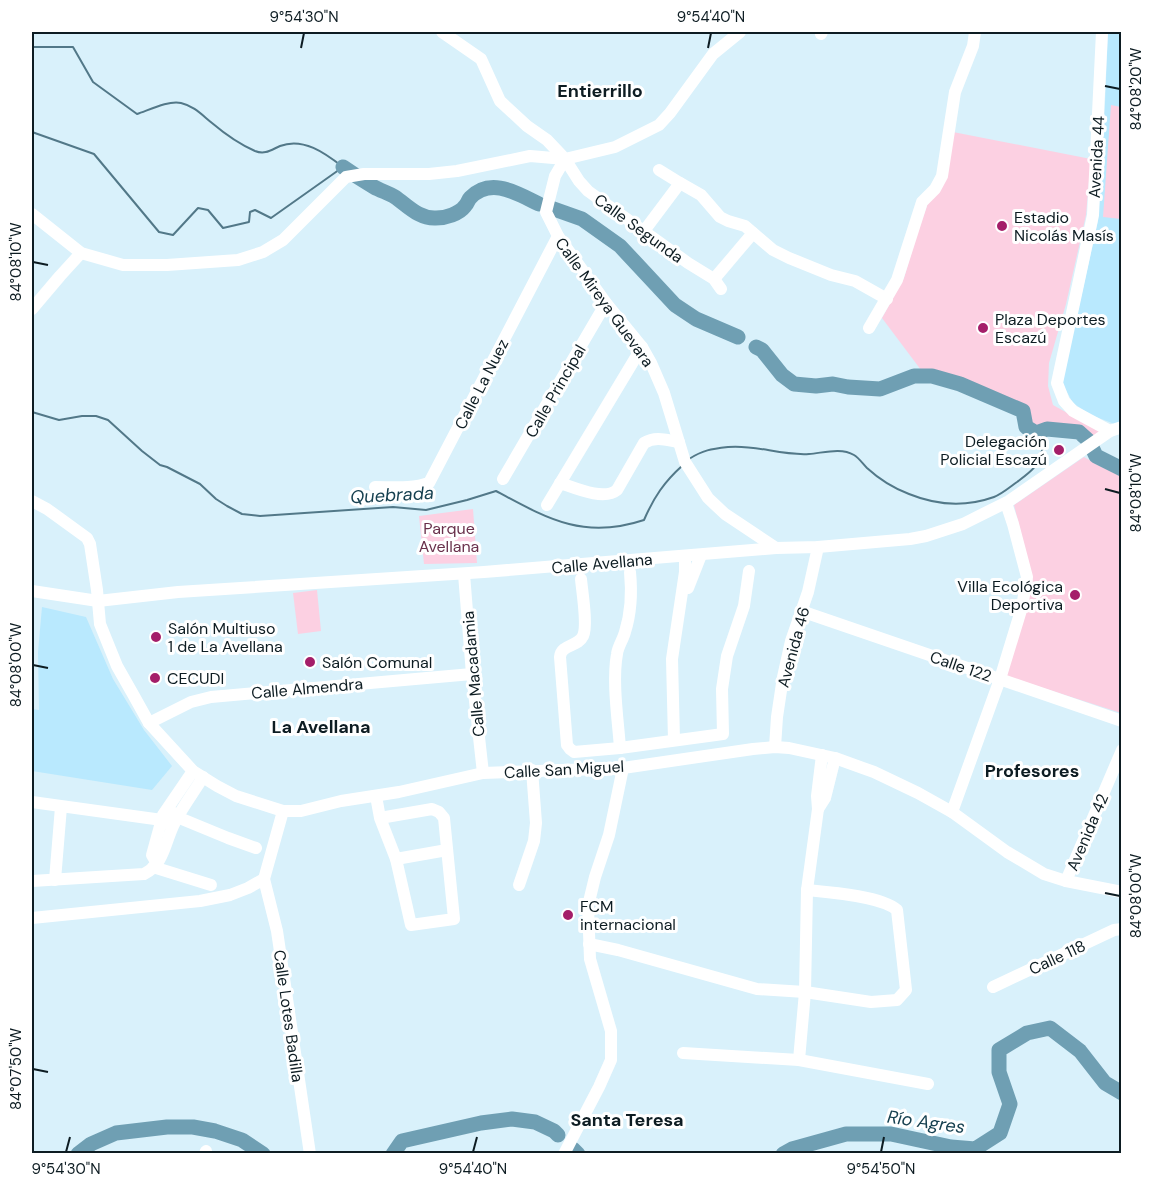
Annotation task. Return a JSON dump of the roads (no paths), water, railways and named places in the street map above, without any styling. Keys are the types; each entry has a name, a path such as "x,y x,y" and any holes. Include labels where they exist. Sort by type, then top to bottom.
{"street":[{"name":"Calle Segunda","path":"442,32 481,59 500,101 527,126 547,140 565,159 588,192 718,284 753,233"},
{"path":"32,214 81,253 123,265 167,265 238,260 263,252 283,240 346,177 364,174 429,174 457,171 530,156 565,159 615,147 659,125 713,54 740,32"},
{"path":"869,327 897,280 922,202 942,176 955,92 973,46 975,32"},
{"name":"Avenida 44","path":"1102,32 1093,215 1057,383 1064,401 1073,411 1111,432"},
{"name":"Calle Mireya Guevara","path":"565,159 555,176 546,212 558,236 606,303 642,347 664,393 685,462 708,498 725,514 776,548"},
{"path":"659,170 701,195 720,217 745,226 773,249 831,275 855,281 887,299"},
{"path":"644,231 680,183"},
{"name":"Calle La Nuez","path":"375,487 407,488 429,483 558,236"},
{"path":"32,309 81,253"},
{"name":"Calle Principal","path":"503,479 606,303"},
{"path":"547,505 642,347"},
{"name":"Calle Avellana","path":"32,591 98,601 178,592 464,574 910,539 963,524 1006,503 1111,432"},
{"path":"560,483 606,495 612,494 617,490 644,443 658,438 678,442"},
{"path":"32,501 87,538 90,544 100,624 117,666 148,723 198,774 236,796 283,811 264,879 248,888 230,895 200,901 32,918"},
{"path":"952,812 1000,679 1022,607 1027,577 1006,503"},
{"name":"Avenida 46","path":"775,747 783,677 791,641 808,592 818,547"},
{"path":"679,609 701,555"},
{"path":"674,740 672,659 685,572 685,556"},
{"path":"581,579 585,624 583,636 576,644 564,649 560,657 567,745 574,752 723,734 722,689 727,656 744,606 749,571"},
{"path":"620,748 615,672 617,652 625,633 630,610 632,591 630,572"},
{"name":"Calle Macadamia","path":"464,574 483,773"},
{"name":"Calle 122","path":"801,611 1122,721"},
{"name":"Calle Almendra","path":"148,723 191,702 211,696 472,674"},
{"name":"Calle San Miguel","path":"283,811 301,811 483,773 623,768 753,749 789,748 835,758 874,772 918,793 952,812 1007,852 1044,874 1066,881 1122,892"},
{"name":"Avenida 42","path":"1066,881 1122,750"},
{"path":"799,1060 805,992 807,890 818,809 822,755"},
{"path":"818,809 825,798 835,758"},
{"path":"564,1154 611,1060 610,1031 590,959 588,906 609,835 623,768"},
{"path":"519,885 534,841 536,823 532,770"},
{"path":"32,881 144,874 150,871 154,865 152,855 170,818 198,774"},
{"path":"382,795 386,817 411,925 454,919 444,818 432,809 386,817"},
{"path":"32,802 170,818 256,848"},
{"path":"55,880 61,807"},
{"path":"396,859 447,850"},
{"path":"154,865 211,885"},
{"name":"Calle Lotes Badilla","path":"264,879 277,931 310,1154"},
{"path":"589,944 757,989 805,992 871,1002 897,1000 906,990 897,910 891,904 851,895 807,890"},
{"name":"Calle 118","path":"993,987 1114,930 1122,929"},
{"path":"683,1053 799,1060 928,1084"}],"waterway":[{"path":"32,47 73,47 93,82 137,114 165,104 176,102 186,104 227,135 255,151 265,152 289,144 305,145 321,152 343,167 271,218 255,210 250,212 249,222 223,228 208,210 198,208 173,235 159,232 94,154 32,132"},
{"path":"343,167 374,187 395,197 419,214 430,218 456,213 466,205 470,198 487,188 504,189 539,204"},
{"path":"551,208 582,219 620,246 675,305 696,319 738,337"},
{"path":"756,347 762,350 782,375 794,384 816,386 833,384 880,389 914,376 932,376 960,384 1023,411 1026,427 1036,433 1047,429 1079,432 1089,441 1096,456 1122,469"},
{"name":"Quebrada","path":"32,412 59,420 82,416 96,416 108,420 160,465 200,484 216,499 242,514 260,516 393,507 426,510 496,491 550,518 567,523 603,528 623,526 644,520 660,490 683,465"},
{"name":"Quebrada","path":"689,459 707,450 728,447 748,447 799,454 843,451 854,455 876,476 903,492 930,501 962,503 997,496 1027,474 1039,459 1047,429"},
{"name":"Río Agres","path":"783,1154 792,1149 846,1134 891,1134 951,1147 975,1149 1000,1133 1010,1104 999,1072 999,1050 1027,1033 1050,1028 1080,1051 1105,1083 1122,1093"},
{"name":"Río Agres","path":"393,1154 402,1141 481,1123 512,1119 535,1122 558,1135"},
{"name":"Río Agres","path":"78,1154 91,1144 116,1133 167,1127 193,1127 215,1131 242,1140 263,1154"},
{"name":"Río Agres","path":"573,1149 578,1154"}],"place":[{"name":"Estadio Nicolás Masís","path":"1002,226"},
{"name":"Plaza Deportes Escazú","path":"983,328"},
{"name":"Delegación Policial Escazú","path":"1059,450"},
{"name":"Villa Ecológica Deportiva","path":"1075,595"},
{"name":"Salón Multiuso 1 de La Avellana","path":"156,637"},
{"name":"Salón Comunal","path":"310,662"},
{"name":"CECUDI","path":"155,678"},
{"name":"FCM internacional","path":"568,915"}],"district":[{"name":"Entierrillo","path":"600,91"},
{"name":"La Avellana","path":"321,727"},
{"name":"Profesores","path":"1032,771"},
{"name":"Santa Teresa","path":"627,1120"}],"park label":[{"name":"Parque Avellana","path":"449,537"}]}
